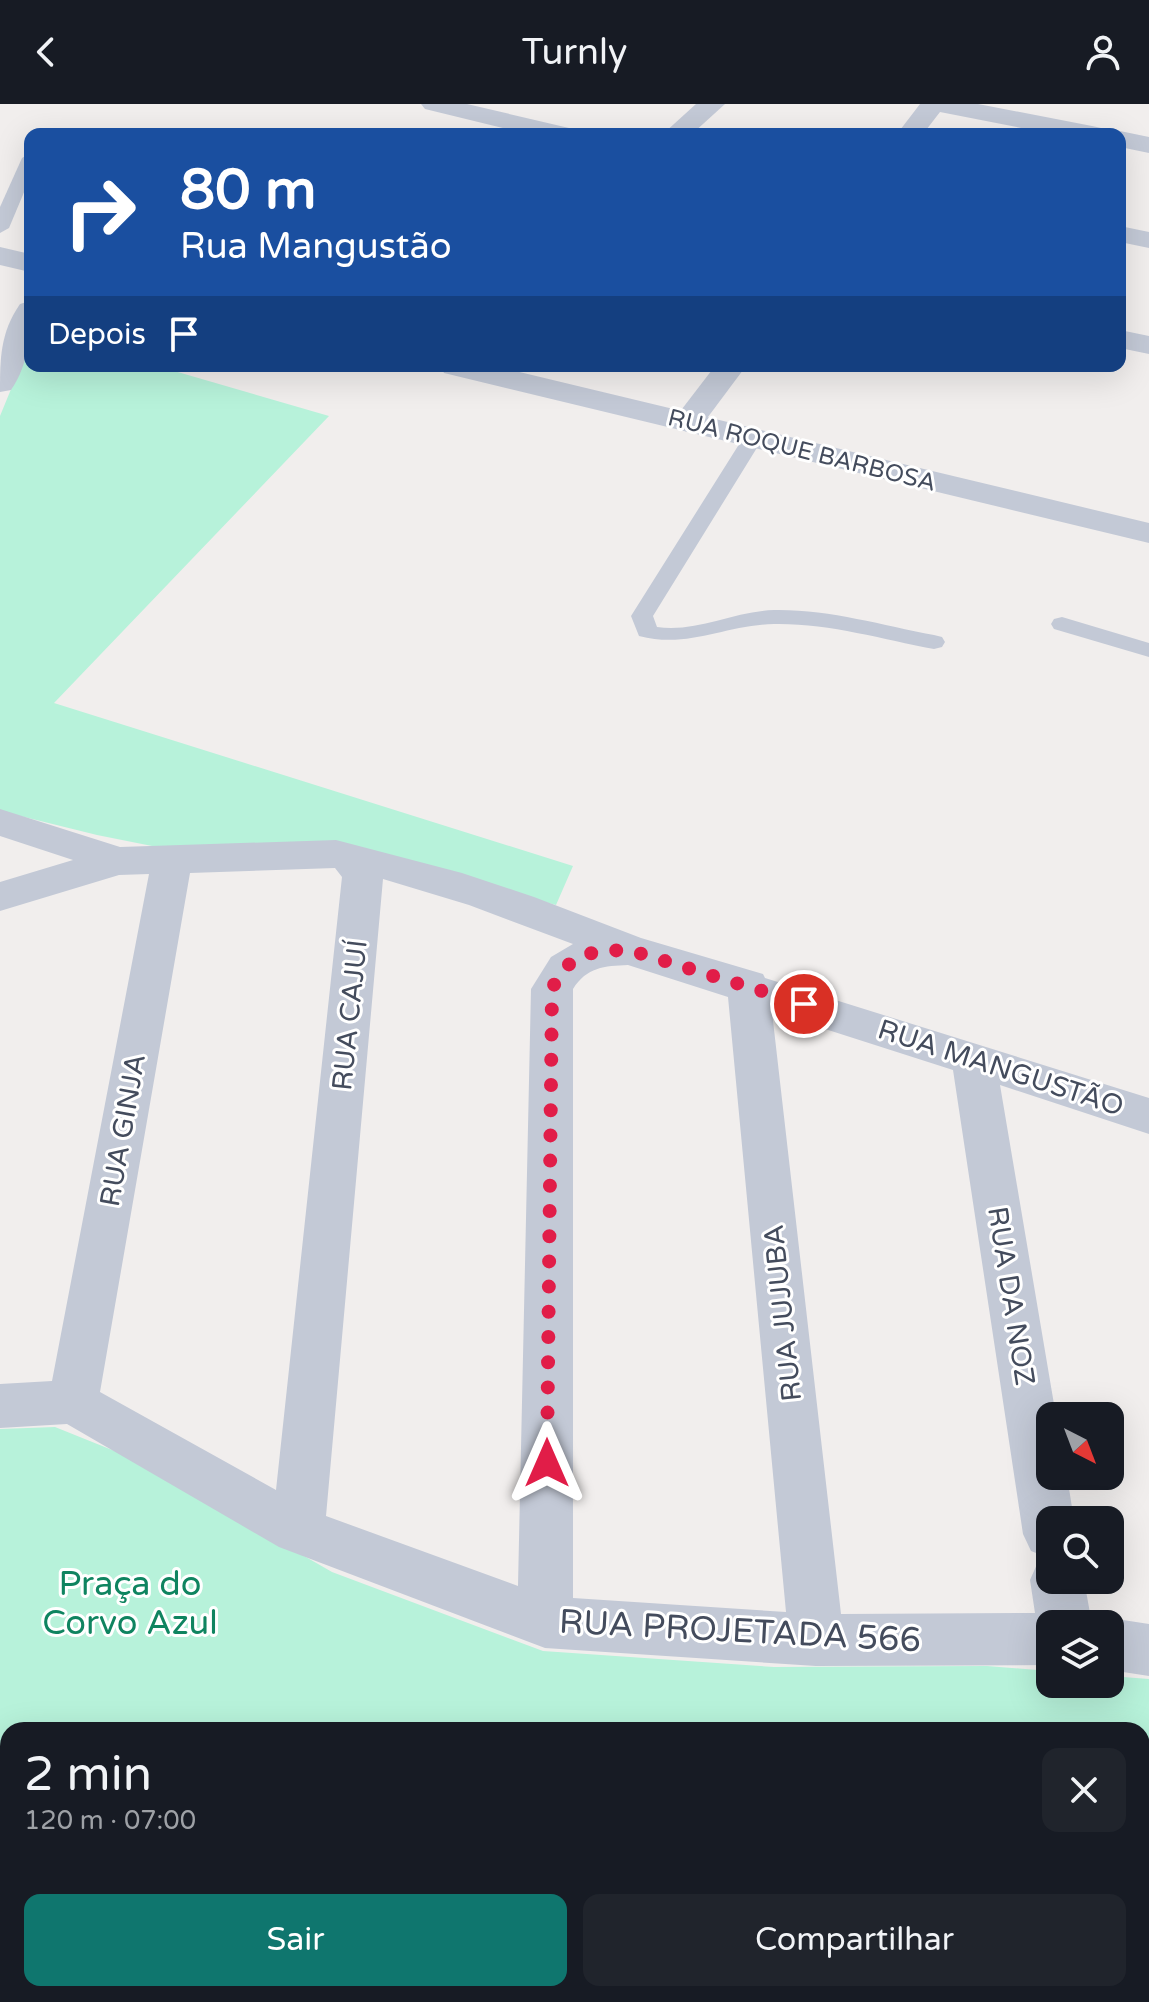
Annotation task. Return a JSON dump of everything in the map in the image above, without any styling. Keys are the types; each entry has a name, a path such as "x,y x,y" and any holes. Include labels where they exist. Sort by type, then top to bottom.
{"street":[{"path":"434,104 476,109 540,128"},
{"path":"683,128 712,104"},
{"path":"915,128 933,104"},
{"path":"939,104 1061,128"},
{"path":"1126,140 1149,145"},
{"path":"1126,235 1149,240"},
{"path":"0,256 24,262"},
{"path":"0,383 24,325"},
{"path":"1126,340 1149,345"},
{"name":"RUA ROQUE BARBOSA","path":"480,372 1149,533"},
{"path":"688,422 726,372"},
{"path":"0,822 118,861"},
{"path":"0,897 118,861 336,854 525,907 629,950"},
{"name":"RUA CAJUÍ","path":"298,1530 363,875 349,858 336,854"},
{"name":"RUA GINJA","path":"73,1402 172,859"},
{"name":"RUA MANGUSTÃO","path":"545,1622 552,989 560,970 576,958 599,951 629,950 748,985 1149,1116"},
{"name":"RUA JUJUBA","path":"748,985 816,1640"},
{"name":"RUA DA NOZ","path":"973,1058 1045,1506"},
{"path":"0,1406 73,1402"},
{"name":"RUA PROJETADA 566","path":"73,1402 298,1530 545,1622 816,1640 1036,1639"},
{"path":"1124,1646 1149,1650"}],"lane":[{"path":"0,228 24,172"},
{"path":"753,438 642,616 647,631 663,637 700,632 749,619 802,618 934,642"},
{"path":"1062,624 1149,650"}],"green space":[{"path":"24,358 24,372 178,372 329,416 54,703 573,866 556,905 353,850 177,851 0,811 0,416"},
{"name":"Praça do Corvo Azul","path":"55,1427 137,1460 332,1572 543,1651 774,1667 987,1666 1036,1670 1036,1698 1124,1698 1124,1677 1149,1679 1149,1722 0,1722 0,1429"}],"route":[{"path":"547,1463 552,989 560,970 576,958 599,951 629,950 804,1004"}]}
